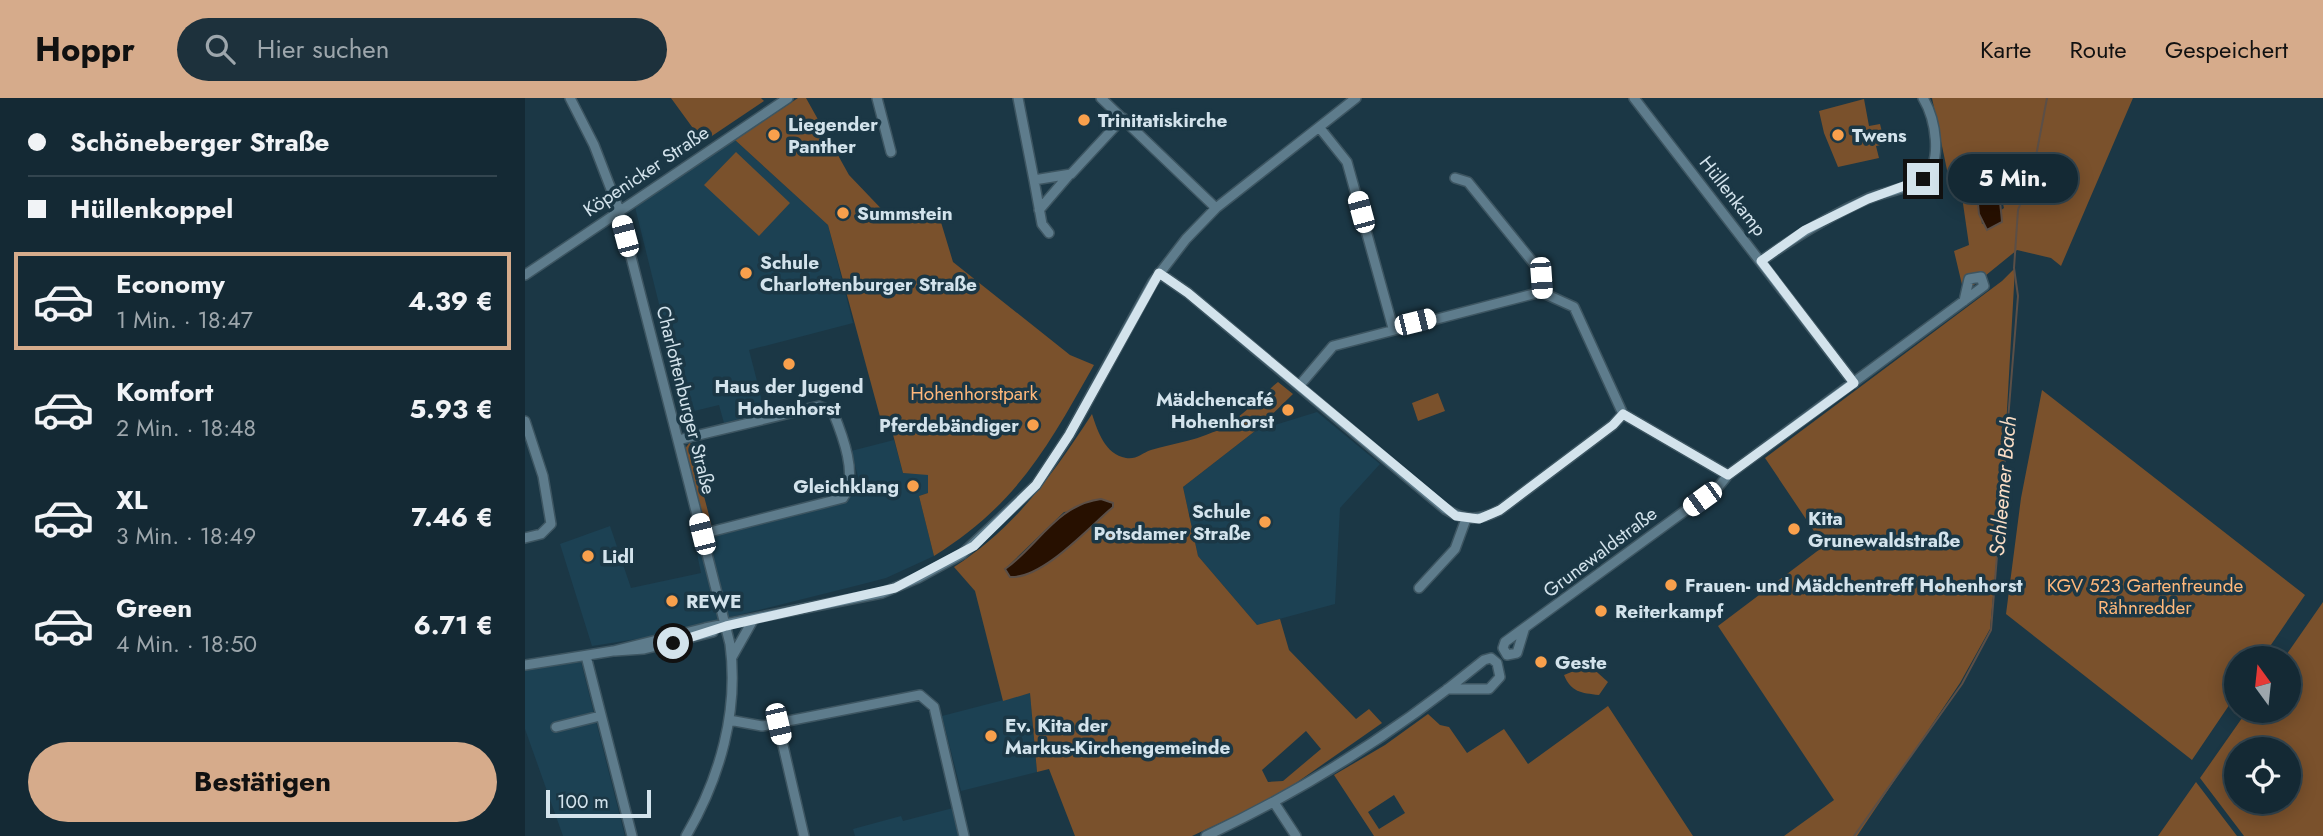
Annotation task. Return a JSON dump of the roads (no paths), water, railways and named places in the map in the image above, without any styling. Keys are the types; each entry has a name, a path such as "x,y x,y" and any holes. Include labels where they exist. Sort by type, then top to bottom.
{"street":[{"name":"Charlottenburger Straße","path":"570,98 594,145 619,211 726,626 732,659 729,720 717,770 686,836"},
{"name":"Köpenicker Straße","path":"525,275 788,98"},
{"path":"877,98 891,152"},
{"path":"1018,98 1039,210 1042,223 1049,233"},
{"path":"1101,98 1216,208"},
{"path":"525,665 613,651 627,652 726,626 868,594 925,572 978,539 1011,510 1069,435 1159,273 1216,208 1356,98"},
{"name":"Hüllenkamp","path":"1634,98 1854,383"},
{"path":"1761,261 1805,230 1868,199 1923,179 1933,162 1936,142 1923,98"},
{"path":"1039,210 1123,118"},
{"path":"1319,127 1347,162 1393,328"},
{"path":"1034,180 1070,174"},
{"path":"1455,178 1468,182 1537,266 1541,292"},
{"path":"1159,273 1188,293 1445,509 1465,519 1479,519 1500,510 1613,425 1623,414"},
{"path":"1299,386 1333,346 1393,328 1541,292 1574,307 1623,414 1728,475"},
{"name":"Grunewaldstraße","path":"1524,630 1964,301"},
{"path":"678,440 819,406 833,412 851,477 849,490 843,498 702,534"},
{"path":"525,421 543,477 551,524 541,534 525,538"},
{"path":"1419,587 1455,549 1465,519"},
{"path":"732,659 754,620"},
{"path":"586,656 632,836"},
{"path":"1206,836 1275,804 1337,767 1484,660 1492,658 1497,663 1500,677 1495,685 1483,690 1447,689"},
{"path":"729,720 762,726 920,695 925,697 934,707 964,836"},
{"path":"556,727 600,716"},
{"path":"778,724 804,836"},
{"path":"1275,804 1296,836"}],"waterway":[{"name":"Schleemer Bach","path":"1854,836 1962,684 1991,630 2018,296 2014,268 2018,210 2033,172 2047,98"}],"place":[{"name":"Trinitatiskirche","path":"1084,120"},
{"name":"Liegender Panther","path":"774,135"},
{"name":"Twens","path":"1838,135"},
{"name":"Summstein","path":"843,213"},
{"name":"Schule Charlottenburger Straße","path":"746,273"},
{"name":"Haus der Jugend Hohenhorst","path":"789,364"},
{"name":"Mädchencafé Hohenhorst","path":"1288,410"},
{"name":"Pferdebändiger","path":"1033,425"},
{"name":"Gleichklang","path":"913,486"},
{"name":"Schule Potsdamer Straße","path":"1265,522"},
{"name":"Kita Grunewaldstraße","path":"1794,529"},
{"name":"Lidl","path":"588,556"},
{"name":"Frauen- und Mädchentreff Hohenhorst","path":"1671,585"},
{"name":"REWE","path":"672,601"},
{"name":"Reiterkampf","path":"1601,611"},
{"name":"Geste","path":"1541,662"},
{"name":"Ev. Kita der Markus-Kirchengemeinde","path":"991,736"}],"park label":[{"name":"Hohenhorstpark","path":"974,393"},
{"name":"KGV 523 Gartenfreunde Rähnredder","path":"2145,596"}]}
